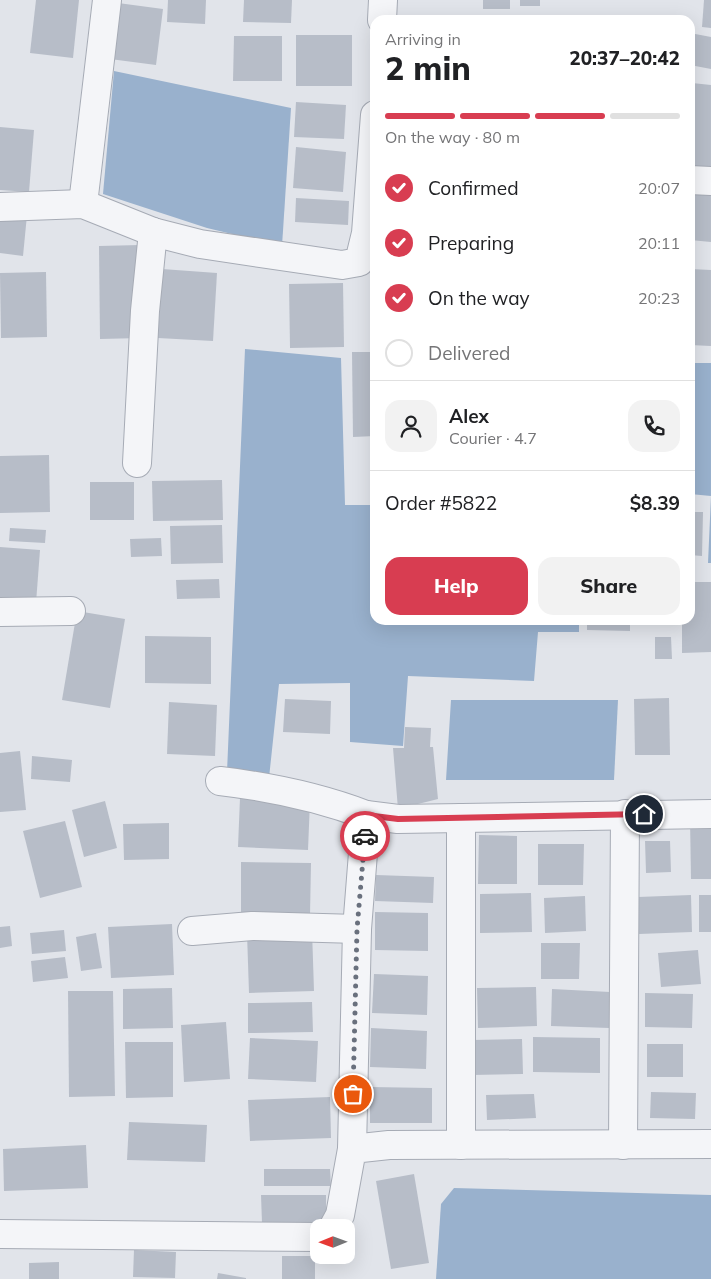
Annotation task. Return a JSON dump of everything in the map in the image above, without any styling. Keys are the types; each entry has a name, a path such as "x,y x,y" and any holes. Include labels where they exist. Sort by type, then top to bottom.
{"street":[{"path":"83,204 107,0"},
{"path":"382,15 383,0"},
{"path":"695,180 711,182"},
{"path":"0,207 83,204 152,232 200,244 342,265 359,262 370,235"},
{"path":"137,463 145,311 152,232"},
{"path":"0,612 71,611"},
{"path":"220,781 263,786 328,801 366,815 398,819 711,814"},
{"path":"623,1145 625,814"},
{"path":"338,1219 352,1149 357,929 366,815"},
{"path":"461,818 461,1145"},
{"path":"192,931 252,926 357,929"},
{"path":"352,1149 389,1145 711,1144"},
{"path":"0,1234 310,1237"}],"water":[{"path":"114,71 291,108 282,246 207,228 103,194"},
{"path":"245,349 341,358 345,505 370,505 370,625 579,625 579,632 538,632 534,681 408,676 403,746 350,742 350,683 279,684 269,778 227,772"},
{"path":"695,363 711,363 711,496 695,494"},
{"path":"711,496 711,563 708,563"},
{"path":"451,700 618,700 614,780 446,780"},
{"path":"454,1188 711,1195 711,1279 436,1279 441,1204"}],"building":[{"path":"36,0 79,0 73,58 30,53"},
{"path":"168,0 206,0 205,24 167,22"},
{"path":"244,0 292,0 291,23 243,22"},
{"path":"483,0 510,0 510,9 483,9"},
{"path":"520,0 540,0 540,6 520,6"},
{"path":"704,0 711,0 711,28 702,27"},
{"path":"118,3 163,9 156,65 110,59"},
{"path":"695,34 711,37 711,69 695,66"},
{"path":"296,35 352,35 352,86 296,86"},
{"path":"234,36 282,36 282,81 233,81"},
{"path":"695,83 711,85 711,170 695,168"},
{"path":"296,102 346,105 344,139 294,137"},
{"path":"0,127 34,130 29,192 0,190"},
{"path":"296,147 346,152 343,192 293,188"},
{"path":"695,189 711,191 711,242 695,240"},
{"path":"296,198 349,201 348,225 295,222"},
{"path":"0,212 27,215 23,256 0,253"},
{"path":"140,245 141,338 100,339 99,246"},
{"path":"162,269 217,273 213,341 158,338"},
{"path":"695,269 711,270 711,346 695,345"},
{"path":"46,272 47,337 1,338 0,273"},
{"path":"343,283 344,347 290,348 289,284"},
{"path":"352,352 370,352 370,436 353,437"},
{"path":"49,455 50,512 0,513 0,456"},
{"path":"222,480 223,520 153,521 152,481"},
{"path":"90,482 134,482 134,520 90,520"},
{"path":"695,512 703,512 702,556 695,555"},
{"path":"222,525 223,563 171,564 170,526"},
{"path":"10,528 46,530 45,543 9,541"},
{"path":"161,538 162,556 131,557 130,539"},
{"path":"0,547 40,550 36,603 0,600"},
{"path":"219,579 220,598 177,599 176,580"},
{"path":"695,582 711,582 711,652 682,653 682,625 695,625"},
{"path":"77,611 125,619 110,708 62,700"},
{"path":"587,625 630,625 630,631 587,630"},
{"path":"145,636 211,637 211,684 145,683"},
{"path":"655,637 671,637 672,659 655,659"},
{"path":"669,698 670,755 635,755 634,699"},
{"path":"285,699 331,701 330,734 283,732"},
{"path":"169,702 217,705 215,756 167,754"},
{"path":"405,727 431,728 430,747 433,747 438,799 398,809 393,748 404,748"},
{"path":"20,751 26,810 0,812 0,753"},
{"path":"32,756 72,760 70,782 31,779"},
{"path":"240,798 310,801 308,850 238,847"},
{"path":"105,801 117,848 84,857 72,810"},
{"path":"690,818 711,818 711,879 691,879"},
{"path":"65,821 82,887 40,898 23,831"},
{"path":"169,823 169,859 124,860 123,824"},
{"path":"479,835 517,836 517,884 478,884"},
{"path":"645,841 670,841 671,872 646,873"},
{"path":"538,844 584,844 583,885 538,885"},
{"path":"241,862 311,863 310,915 241,914"},
{"path":"376,875 434,877 433,903 375,901"},
{"path":"531,893 532,932 480,933 480,894"},
{"path":"691,895 692,932 639,934 638,897"},
{"path":"699,895 711,895 711,932 699,932"},
{"path":"585,896 586,931 545,933 544,898"},
{"path":"375,912 428,913 428,951 375,950"},
{"path":"172,924 174,975 111,978 108,927"},
{"path":"10,926 12,946 0,948 0,927"},
{"path":"64,930 66,951 32,954 30,933"},
{"path":"312,930 314,991 249,993 247,933"},
{"path":"96,933 102,968 81,971 76,937"},
{"path":"541,943 580,943 579,979 541,979"},
{"path":"698,950 701,984 661,987 658,953"},
{"path":"65,957 68,978 33,982 31,961"},
{"path":"374,974 428,976 427,1015 372,1013"},
{"path":"536,987 537,1026 478,1028 477,988"},
{"path":"172,988 173,1028 123,1029 123,989"},
{"path":"552,989 610,992 609,1028 551,1026"},
{"path":"68,991 113,991 115,1096 69,1097"},
{"path":"645,993 693,994 692,1028 645,1027"},
{"path":"312,1002 313,1032 248,1033 248,1003"},
{"path":"226,1022 230,1079 184,1082 181,1025"},
{"path":"371,1028 427,1031 426,1069 370,1067"},
{"path":"533,1037 600,1038 600,1073 533,1072"},
{"path":"250,1038 318,1041 316,1082 248,1079"},
{"path":"522,1039 523,1074 472,1075 472,1040"},
{"path":"125,1042 173,1042 173,1097 126,1098"},
{"path":"647,1044 683,1044 683,1077 647,1077"},
{"path":"370,1087 432,1088 432,1123 370,1123"},
{"path":"651,1092 696,1093 695,1119 650,1118"},
{"path":"534,1094 536,1118 487,1120 486,1095"},
{"path":"330,1097 331,1138 250,1141 248,1100"},
{"path":"129,1122 207,1125 205,1162 127,1160"},
{"path":"86,1145 88,1188 4,1191 3,1149"},
{"path":"264,1169 330,1169 331,1186 264,1186"},
{"path":"414,1174 429,1263 391,1269 376,1181"},
{"path":"261,1195 326,1195 326,1219 310,1219 310,1222 262,1223"},
{"path":"134,1250 176,1252 175,1278 133,1277"},
{"path":"282,1256 310,1256 310,1264 315,1264 315,1279 282,1279"},
{"path":"59,1262 59,1279 29,1279 29,1263"},
{"path":"218,1273 246,1278 246,1279 217,1279"}],"way so far":[{"path":"353,1094 357,929 365,836"}],"route":[{"path":"365,836 366,815 398,819 644,814"}]}
